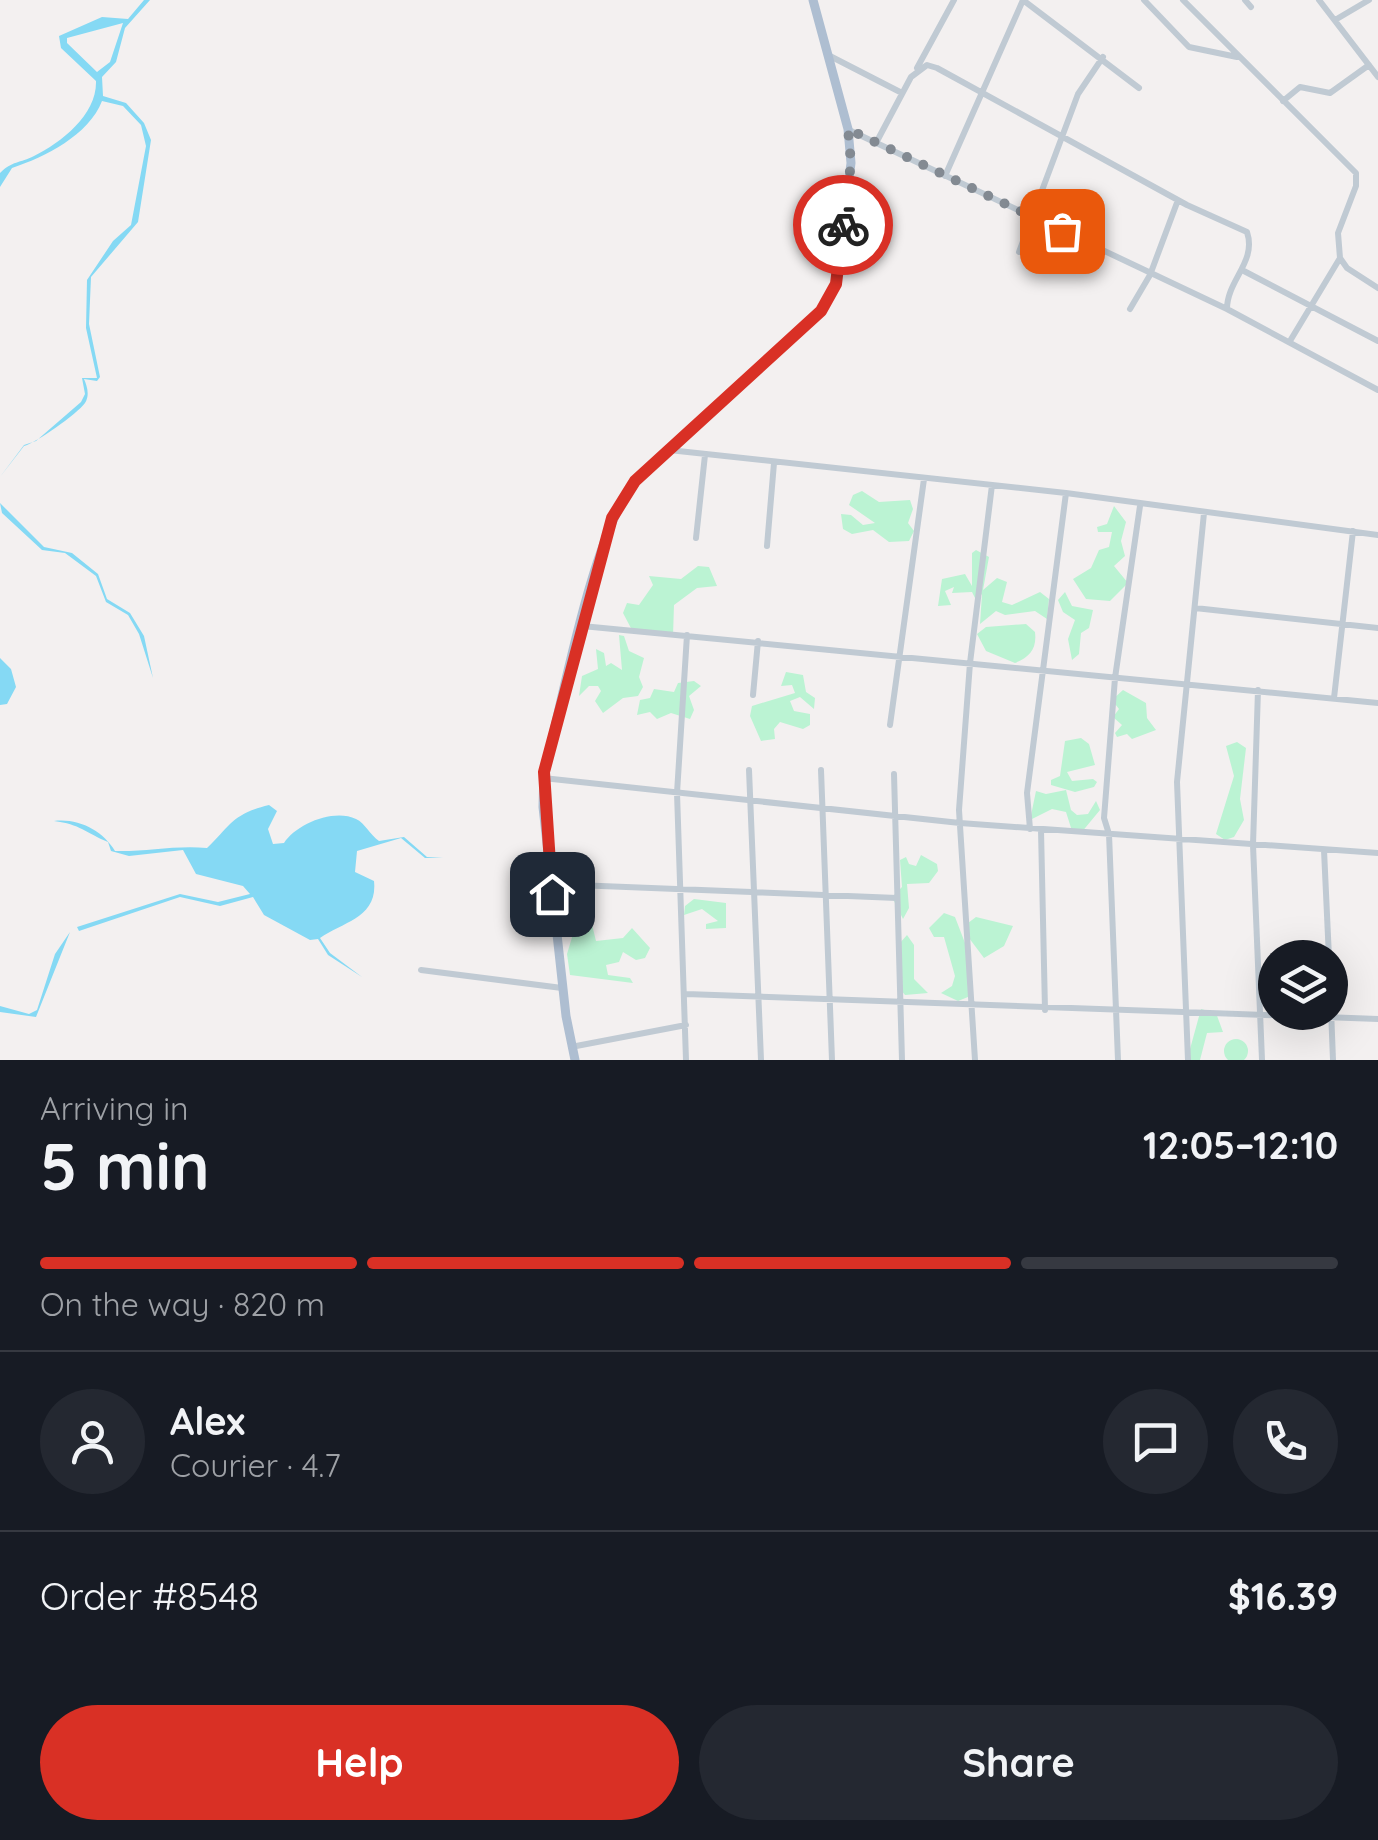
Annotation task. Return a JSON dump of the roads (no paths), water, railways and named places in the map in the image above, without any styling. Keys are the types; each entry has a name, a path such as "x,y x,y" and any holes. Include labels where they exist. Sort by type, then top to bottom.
{"main road":[{"path":"575,1060 562,988 543,778 582,626 621,499 831,298 851,163 848,129 813,0"}],"street":[{"path":"876,143 954,0"},
{"path":"945,176 1023,0 1140,88"},
{"path":"1144,0 1189,46 1238,58"},
{"path":"1183,0 1356,173 1356,186 1338,233 1340,258 1347,268 1378,288"},
{"path":"1319,0 1378,76"},
{"path":"1336,20 1368,0"},
{"path":"826,54 902,93"},
{"path":"1018,252 1078,94 1102,57"},
{"path":"914,73 927,65 937,68 1178,200 1247,232 1251,243 1229,288 1227,309"},
{"path":"1283,100 1300,87 1330,93 1369,65"},
{"path":"848,129 1227,309 1378,390"},
{"path":"1130,308 1150,274 1178,200"},
{"path":"1290,341 1340,258"},
{"path":"1241,270 1378,341"},
{"path":"668,450 1066,493 1140,506 1378,535"},
{"path":"696,538 705,455"},
{"path":"766,546 774,463"},
{"path":"890,725 924,478"},
{"path":"974,1060 974,1004 960,823 970,663 992,485"},
{"path":"1030,829 1027,794 1066,493"},
{"path":"1118,1060 1109,834 1104,818 1115,678 1140,506"},
{"path":"1188,1060 1177,840 1184,685 1204,513"},
{"path":"1334,698 1353,531"},
{"path":"1195,608 1378,628"},
{"path":"582,626 897,653 1045,672 1378,702"},
{"path":"686,1060 677,792 687,635"},
{"path":"753,695 758,641"},
{"path":"1258,690 1253,845 1258,940"},
{"path":"749,770 762,998 761,1060"},
{"path":"821,770 829,895 832,1060"},
{"path":"894,774 902,1060"},
{"path":"543,778 960,823 1378,853"},
{"path":"1041,830 1045,1010"},
{"path":"1324,850 1328,940"},
{"path":"551,884 898,898"},
{"path":"422,970 562,988"},
{"path":"686,994 1045,1010 1258,1014"},
{"path":"1348,1018 1378,1019"},
{"path":"572,1047 686,1025"},
{"path":"1262,1030 1262,1060"},
{"path":"1332,1030 1333,1060"}],"water":[{"path":"144,0 150,0 125,28 116,62 102,77 103,96 126,103 144,123 151,140 138,222 91,277 89,324 100,377 97,381 84,379 88,394 85,403 38,439 81,402 85,394 82,378 97,378 86,328 87,280 113,241 131,225 146,146 141,125 123,106 102,101 77,134 52,151 12,168 0,187 0,173 56,143 76,126 91,105 96,81 61,48 59,36 102,17 128,19","holes":["123,23 110,62 97,72 67,43 67,38"]},
{"path":"0,503 44,547 72,553 98,574 107,599 130,613 144,636 153,678 139,634 128,615 106,602 96,576 65,553 42,550 2,513"},
{"path":"0,658 11,669 16,687 7,704 0,705"},
{"path":"269,805 277,811 268,829 273,844 284,843 316,820 337,815 359,821 379,841 404,837 427,857 443,858 425,858 401,838 357,851 355,872 374,881 370,903 357,917 320,938 330,953 362,977 328,955 318,939 310,940 264,915 253,897 220,906 180,897 79,931 77,927 180,894 218,902 250,894 243,886 196,874 183,850 129,856 111,851 108,842 82,829 54,821 89,827 104,837 110,844 115,851 207,848 239,816"},
{"path":"70,932 36,1017 0,1012 0,1006 29,1014 37,1010 55,954"}]}
